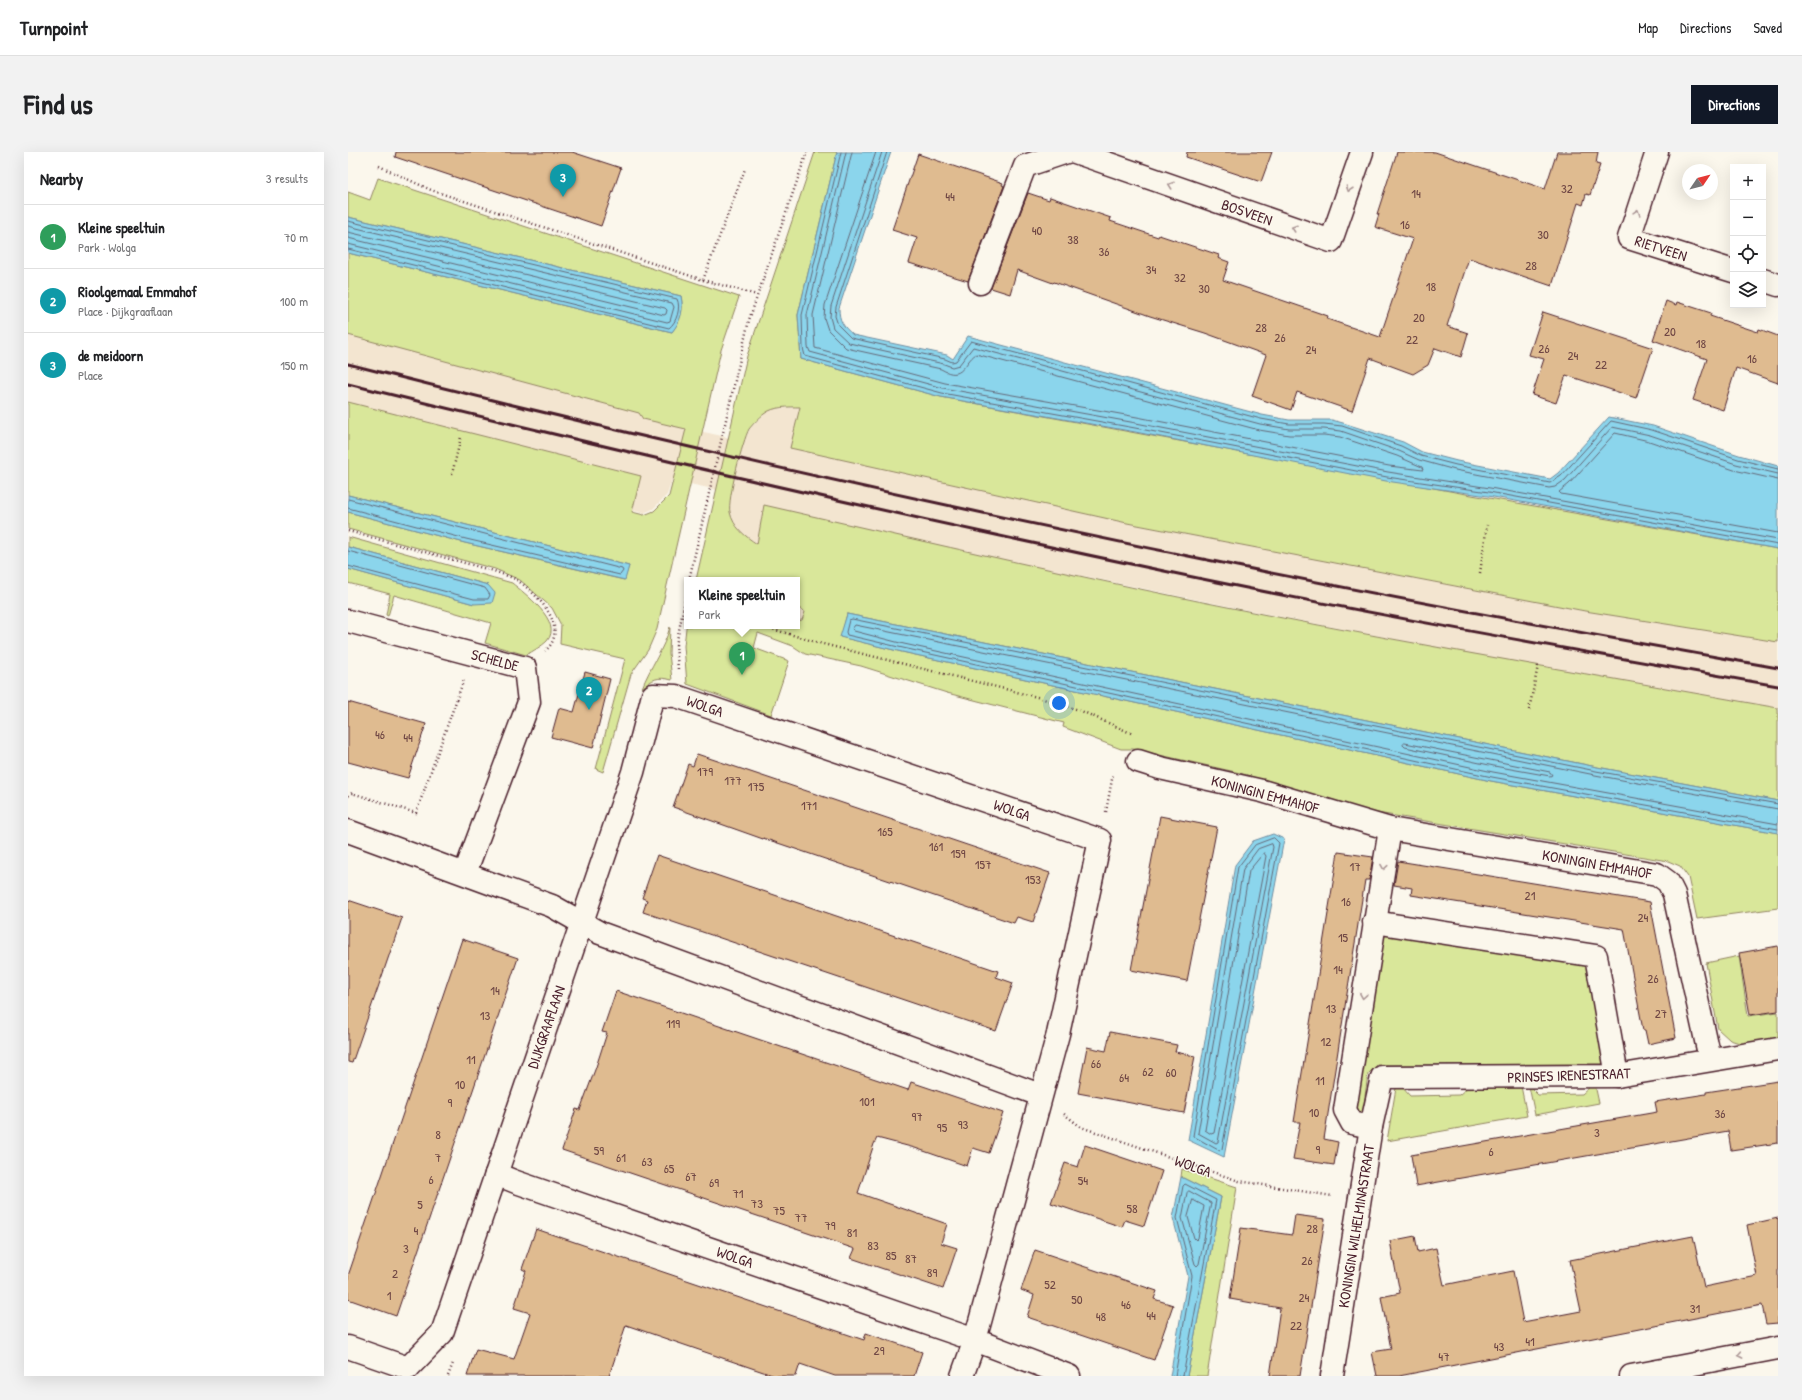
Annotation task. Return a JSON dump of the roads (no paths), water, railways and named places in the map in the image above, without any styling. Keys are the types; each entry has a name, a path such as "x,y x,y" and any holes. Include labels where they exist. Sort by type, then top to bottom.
{"street":[{"path":"980,283 1024,166 1067,152"},
{"name":"BOSVEEN","path":"1075,152 1331,241 1362,152"},
{"name":"RIETVEEN","path":"1657,152 1629,238 1730,270"},
{"path":"1766,281 1778,285"},
{"name":"SCHELDE","path":"348,621 525,668 529,702 466,873"},
{"name":"DIJKGRAAFLAAN","path":"408,1372 442,1333 633,772 653,695 676,696"},
{"name":"WOLGA","path":"676,696 1100,840 1058,1034 1040,1095"},
{"name":"KONINGIN EMMAHOF","path":"1138,762 1262,791 1390,829 1657,874 1668,882 1674,894 1710,1060"},
{"path":"1371,1127 1352,1123 1345,1110 1390,829"},
{"path":"348,832 466,873 552,906 600,933 1040,1095 975,1340 962,1376"},
{"path":"1374,922 1596,956 1618,1076"},
{"name":"PRINSES IRENESTRAAT","path":"1382,1077 1618,1076 1778,1049"},
{"name":"KONINGIN WILHELMINASTRAAT","path":"1332,1376 1371,1127 1382,1077"},
{"name":"WOLGA","path":"496,1174 975,1340 1070,1376"},
{"path":"348,1347 408,1372"},
{"path":"1631,1376 1778,1348"}],"water":[{"path":"837,152 891,152 839,308 842,323 853,335 947,355 953,359 968,336 1262,415 1289,420 1332,420 1403,442 1422,452 1457,461 1550,479 1558,473 1609,417 1653,426 1739,455 1778,466 1778,549 1488,496 1386,481 1135,432 941,397 801,359 798,315"},
{"path":"348,217 681,296 681,315 678,324 672,332 348,253"},
{"path":"348,495 629,566 625,580 465,543 348,512"},
{"path":"348,547 488,585 495,593 492,603 474,604 348,569"},
{"path":"847,614 1597,767 1778,801 1778,833 1491,781 902,652 840,637"},
{"path":"1273,834 1284,839 1224,1157 1188,1140 1235,865 1253,841"},
{"path":"1181,1177 1221,1197 1187,1376 1170,1376 1188,1276 1173,1218"}],"railway":[{"path":"348,364 703,450 1060,530 1418,602 1778,668"},
{"path":"348,384 755,481 1164,571 1394,617 1778,686"}],"place":[{"name":"de meidoorn","path":"563,197"},
{"name":"Kleine speeltuin","path":"742,675"},
{"name":"Rioolgemaal Emmahof","path":"589,710"}]}
